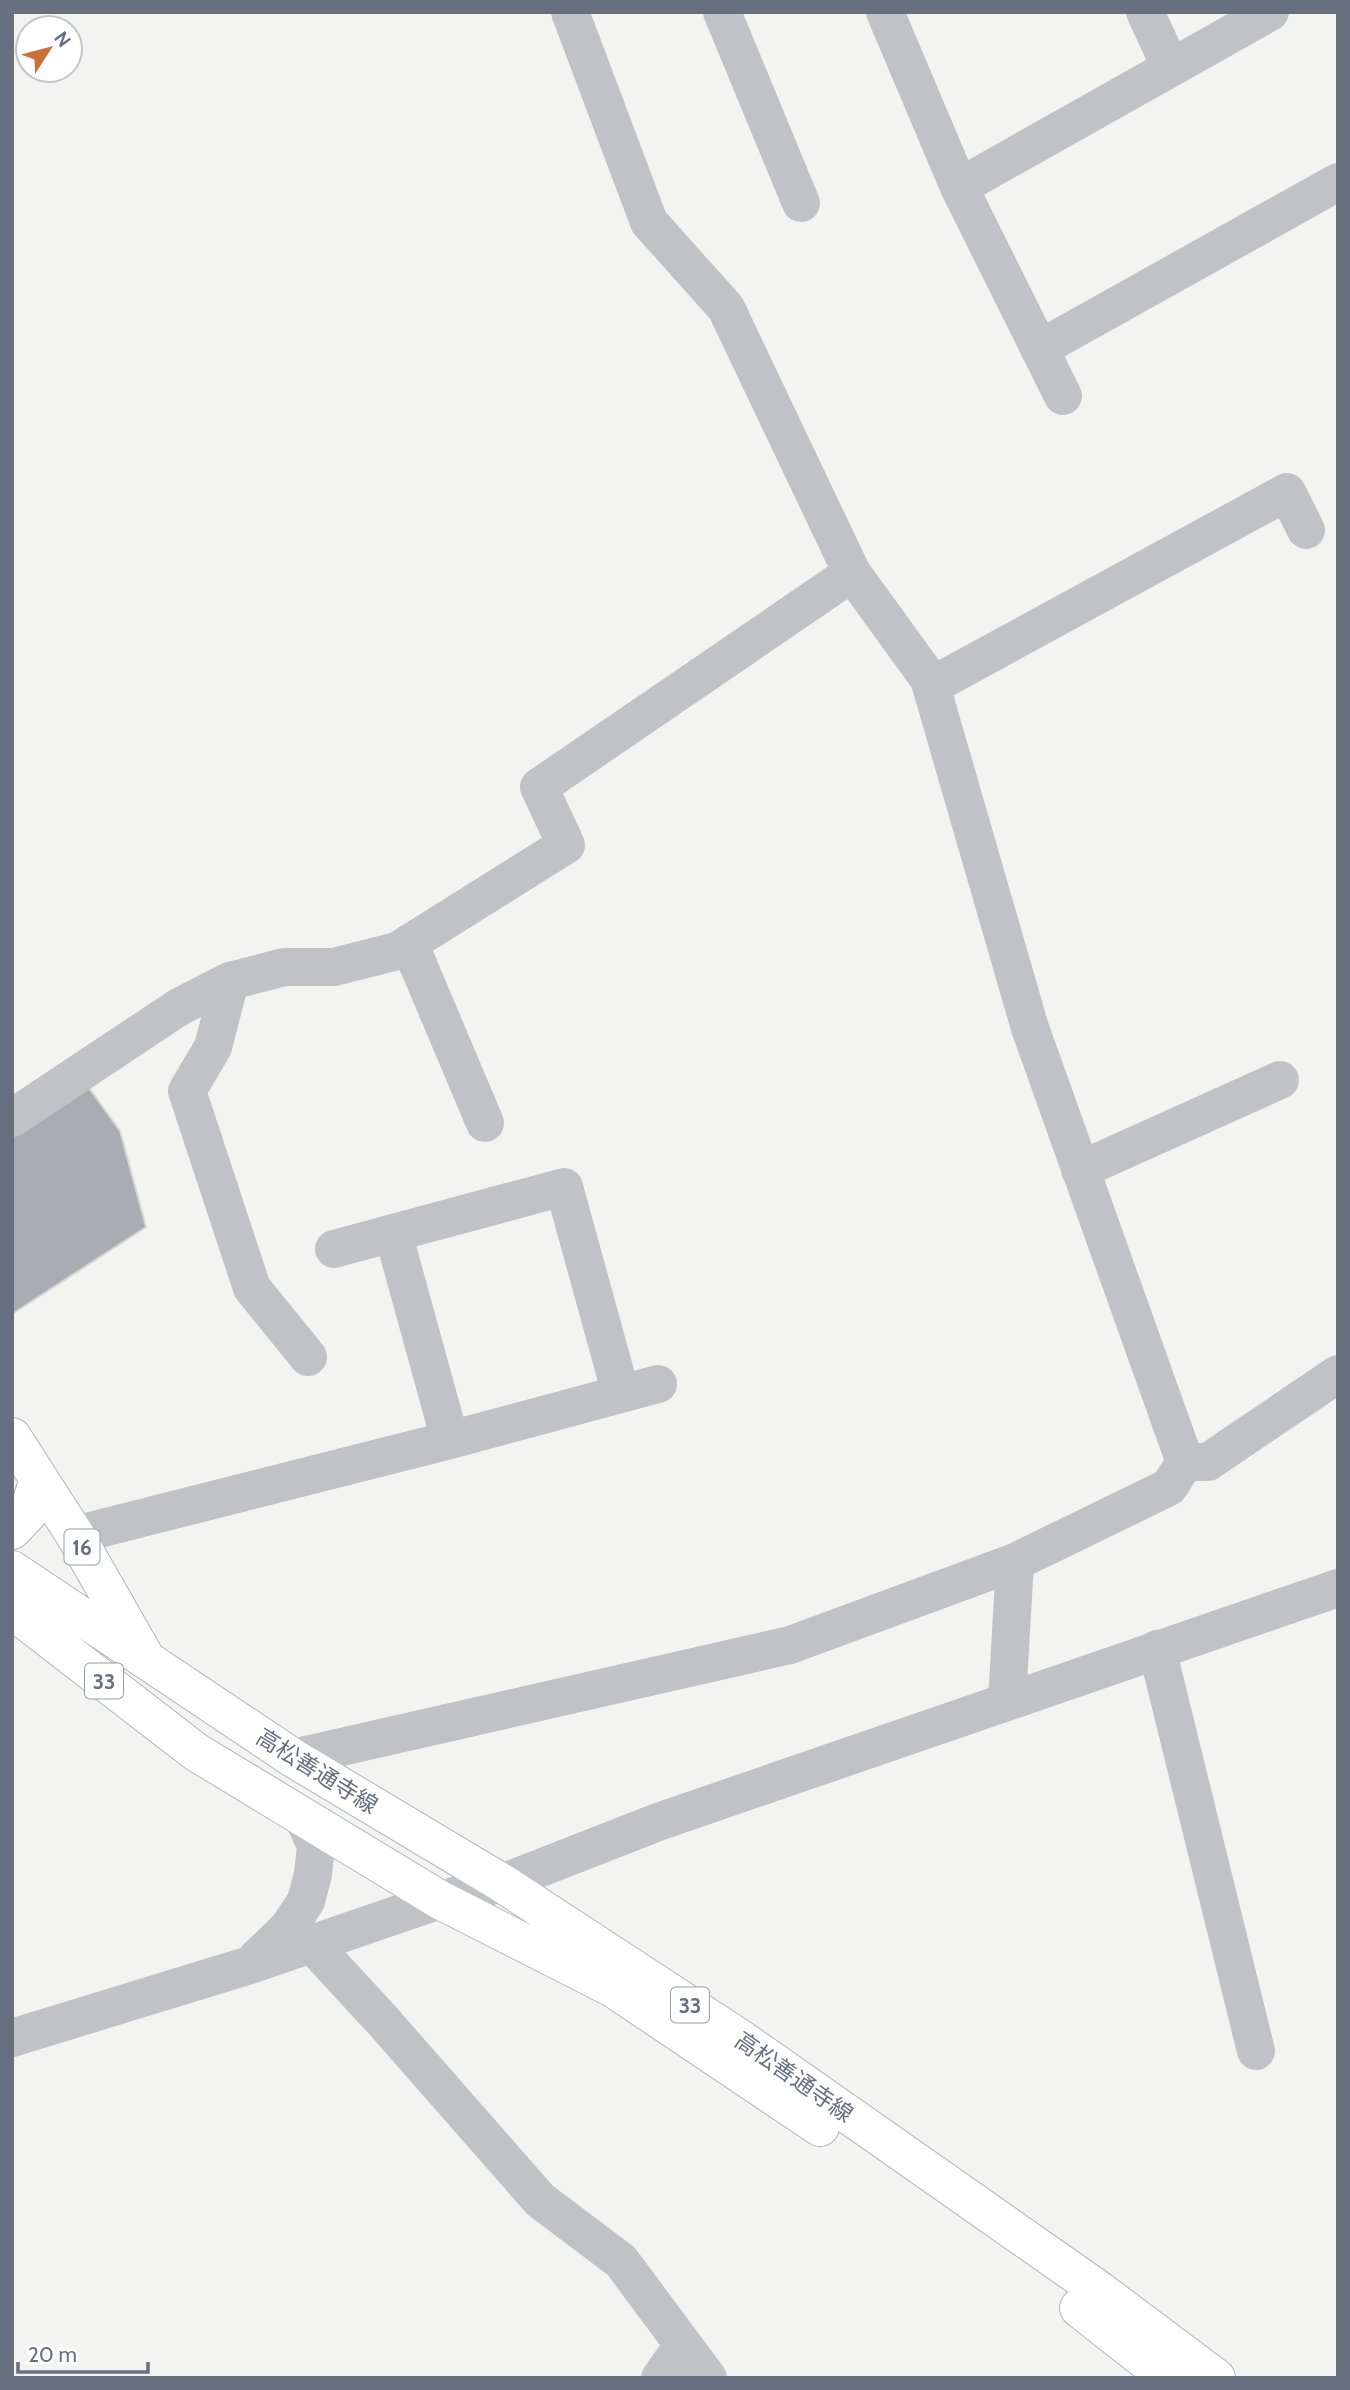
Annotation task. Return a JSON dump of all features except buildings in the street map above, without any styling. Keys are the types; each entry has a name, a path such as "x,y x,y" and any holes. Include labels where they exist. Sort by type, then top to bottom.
{"main road":[{"name":"16","path":"12,1437 75,1535 146,1660"},
{"path":"12,1530 28,1513 39,1479"},
{"path":"17,1587 54,1561 75,1535"},
{"name":"高松善通寺線","path":"17,1587 146,1660 293,1758 502,1883 742,2040 1088,2283 1216,2378"},
{"name":"高松善通寺線","path":"17,1587 196,1752 440,1900 612,1988 884,2169 1078,2307 1168,2378"},
{"name":"高松善通寺線","path":"146,1660 196,1752"}],"street":[{"path":"570,12 649,222 726,308 852,573 929,679 1030,1028 1185,1462"},
{"path":"722,12 801,203"},
{"path":"885,12 959,187 1063,396"},
{"path":"1146,12 1171,68"},
{"path":"959,187 1270,12"},
{"path":"1039,349 1338,182"},
{"path":"931,686 1287,492 1306,530"},
{"path":"12,1118 179,1007 230,981 284,967 334,967 397,951 566,845 539,788 852,573"},
{"path":"409,943 485,1124"},
{"path":"230,981 213,1047 187,1091 252,1287 308,1357"},
{"path":"1080,1170 1279,1080"},
{"path":"334,1249 393,1233 562,1175 621,1394"},
{"path":"393,1233 450,1440"},
{"path":"1185,1462 1208,1462 1338,1374"},
{"path":"75,1535 658,1384"},
{"path":"293,1758 790,1644 1015,1562 1169,1487 1185,1462"},
{"path":"1007,1701 1015,1562"},
{"path":"12,2038 250,1965 440,1900 502,1883 658,1822 1338,1588"},
{"path":"1157,1649 1256,2051"},
{"path":"373,1806 408,1843 408,1870 399,1893 375,1922"},
{"path":"250,1965 288,1928 306,1901 316,1846 303,1817"},
{"path":"312,1944 540,2200 621,2261 708,2378"},
{"path":"660,2378 683,2345"}]}
